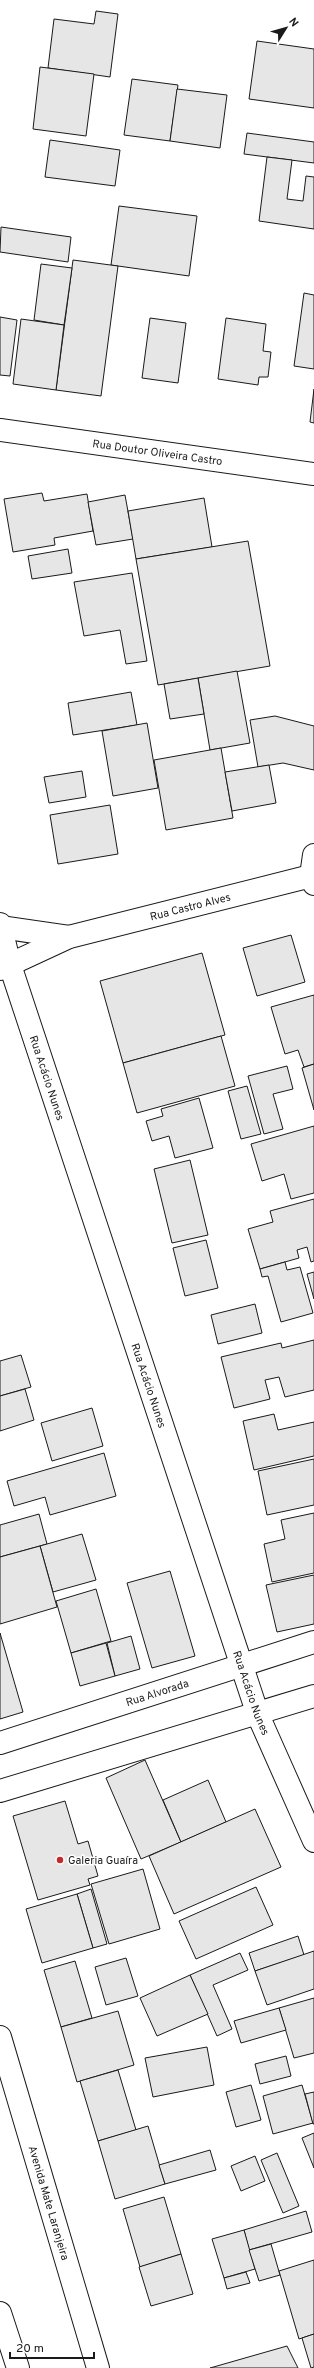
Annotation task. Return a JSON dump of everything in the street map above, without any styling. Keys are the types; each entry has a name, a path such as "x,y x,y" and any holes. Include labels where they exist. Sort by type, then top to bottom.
{"street":[{"name":"Rua Doutor Oliveira Castro","path":"0,430 314,474"},
{"name":"Rua Castro Alves","path":"5,967 69,937 313,872"},
{"name":"Rua Castro Alves","path":"0,926 69,937"},
{"name":"Rua Acácio Nunes","path":"0,926 5,967 243,1664 258,1715 314,1841"},
{"name":"Rua Alvorada","path":"0,1743 314,1642"},
{"path":"0,1792 258,1715 314,1696"},
{"name":"Avenida Mate Laranjeira","path":"0,2037 98,2368"},
{"path":"0,2313 18,2368"}],"building":[{"path":"96,11 118,14 110,77 48,68 54,19 94,24"},
{"path":"257,41 314,49 314,108 249,99"},
{"path":"40,67 94,74 86,136 33,129"},
{"path":"132,79 178,85 170,141 124,135"},
{"path":"177,89 227,95 220,148 170,141"},
{"path":"247,133 314,142 314,163 244,154"},
{"path":"50,140 120,150 115,186 45,177"},
{"path":"267,157 292,160 287,199 303,201 306,176 314,177 314,229 259,221"},
{"path":"119,206 197,216 189,276 111,265"},
{"path":"1,227 71,237 68,262 0,252"},
{"path":"73,260 118,266 101,396 56,390"},
{"path":"41,264 72,268 64,325 34,320"},
{"path":"304,293 314,295 314,369 294,366"},
{"path":"0,317 17,320 10,376 0,375"},
{"path":"150,318 186,323 178,383 142,378"},
{"path":"226,318 266,324 263,351 271,352 268,377 259,377 258,385 218,379"},
{"path":"21,319 64,325 56,390 13,384"},
{"path":"314,389 314,423 310,422"},
{"path":"42,493 44,501 87,494 93,531 54,538 55,545 13,552 4,499"},
{"path":"125,495 133,539 96,545 88,502"},
{"path":"204,498 212,547 136,559 128,511"},
{"path":"248,541 270,666 158,685 136,559"},
{"path":"68,549 72,573 32,579 28,556"},
{"path":"132,573 147,661 126,664 120,630 84,636 74,582"},
{"path":"237,671 250,743 210,750 198,678"},
{"path":"198,678 204,714 170,719 164,684"},
{"path":"131,692 137,725 73,735 68,703"},
{"path":"275,716 314,726 314,770 283,763 258,767 250,720"},
{"path":"147,723 158,788 113,796 102,731"},
{"path":"221,748 233,818 166,830 154,760"},
{"path":"269,765 276,803 232,811 225,772"},
{"path":"82,771 86,797 49,803 44,777"},
{"path":"110,805 118,854 58,864 50,815"},
{"path":"291,935 305,982 257,996 243,948"},
{"path":"202,953 225,1035 123,1063 100,981"},
{"path":"314,995 314,1064 304,1067 298,1050 285,1054 271,1007"},
{"path":"221,1036 235,1086 137,1113 123,1063"},
{"path":"314,1064 314,1110 302,1068"},
{"path":"287,1066 293,1089 273,1094 283,1129 264,1134 248,1076"},
{"path":"247,1086 261,1134 241,1139 228,1091"},
{"path":"199,1098 213,1148 175,1158 169,1136 152,1141 146,1121 163,1116 161,1109"},
{"path":"314,1126 314,1193 291,1199 284,1174 262,1181 251,1144"},
{"path":"190,1160 208,1235 172,1243 154,1169"},
{"path":"314,1199 314,1261 311,1262 307,1247 297,1250 299,1258 260,1269 248,1229 273,1222 270,1211"},
{"path":"206,1240 218,1288 185,1296 173,1248"},
{"path":"285,1262 287,1270 300,1267 313,1313 281,1322 268,1276 262,1277 260,1269"},
{"path":"314,1272 314,1299 307,1274"},
{"path":"255,1304 262,1333 218,1344 211,1315"},
{"path":"314,1340 314,1390 285,1397 279,1377 265,1380 270,1399 234,1408 221,1357 281,1343 282,1348"},
{"path":"21,1355 31,1387 0,1396 0,1361"},
{"path":"25,1389 34,1420 0,1431 0,1396"},
{"path":"92,1408 103,1446 52,1461 41,1423"},
{"path":"274,1414 278,1430 314,1422 314,1456 254,1470 243,1421"},
{"path":"104,1453 116,1496 50,1515 45,1497 14,1506 7,1481"},
{"path":"314,1459 314,1505 267,1515 258,1471"},
{"path":"314,1513 314,1573 272,1582 264,1544 285,1539 281,1520"},
{"path":"39,1514 47,1544 0,1557 0,1525"},
{"path":"82,1534 96,1580 53,1592 40,1546"},
{"path":"40,1546 57,1607 0,1624 0,1557"},
{"path":"170,1571 195,1656 152,1668 127,1583"},
{"path":"314,1575 314,1624 277,1632 266,1585"},
{"path":"96,1589 111,1641 71,1653 56,1601"},
{"path":"0,1633 23,1712 0,1719"},
{"path":"131,1636 140,1669 115,1676 107,1643"},
{"path":"106,1643 115,1676 80,1686 71,1653"},
{"path":"145,1760 181,1842 141,1859 106,1778"},
{"path":"208,1780 226,1822 181,1842 163,1800"},
{"name":"Galeria Guaíra","path":"65,1801 78,1844 88,1841 98,1876 88,1879 90,1885 38,1900 13,1816"},
{"path":"255,1809 281,1867 174,1914 149,1856"},
{"path":"143,1869 160,1929 109,1944 91,1884"},
{"path":"256,1887 273,1925 196,1959 179,1921"},
{"path":"91,1889 107,1944 93,1948 77,1894"},
{"path":"77,1894 93,1948 42,1963 26,1909"},
{"path":"298,1936 304,1955 255,1971 249,1953"},
{"path":"314,1951 314,1989 267,2005 255,1971"},
{"path":"240,1953 248,1970 213,1985 232,2029 217,2036 190,1975"},
{"path":"126,1958 138,1996 106,2005 95,1967"},
{"path":"75,1961 92,2018 61,2027 44,1970"},
{"path":"190,1975 208,2014 157,2036 140,1998"},
{"path":"314,1998 314,2053 294,2058 279,2008"},
{"path":"279,2008 286,2030 241,2043 234,2021"},
{"path":"118,2011 134,2065 77,2082 61,2027"},
{"path":"207,2047 214,2085 153,2097 145,2058"},
{"path":"286,2056 291,2076 260,2084 255,2064"},
{"path":"118,2070 136,2130 98,2141 80,2081"},
{"path":"251,2085 261,2120 236,2127 226,2092"},
{"path":"302,2085 313,2123 273,2134 263,2096"},
{"path":"314,2092 314,2124 313,2124 305,2094"},
{"path":"148,2126 165,2184 115,2199 98,2141"},
{"path":"314,2133 314,2168 302,2138"},
{"path":"210,2150 216,2170 165,2184 159,2165"},
{"path":"277,2153 299,2206 283,2213 261,2160"},
{"path":"255,2156 265,2181 241,2191 231,2166"},
{"path":"164,2197 181,2254 140,2267 123,2209"},
{"path":"306,2211 312,2232 249,2250 244,2230"},
{"path":"244,2230 255,2269 224,2278 212,2239"},
{"path":"271,2244 280,2275 259,2281 249,2250"},
{"path":"181,2254 193,2294 151,2306 139,2267"},
{"path":"314,2260 314,2334 299,2339 279,2271"},
{"path":"246,2272 250,2283 227,2289 224,2278"},
{"path":"314,2334 314,2367 311,2368 302,2338"},
{"path":"287,2346 298,2368 210,2368"}],"place":[{"name":"Galeria Guaíra","path":"60,1860"}]}
